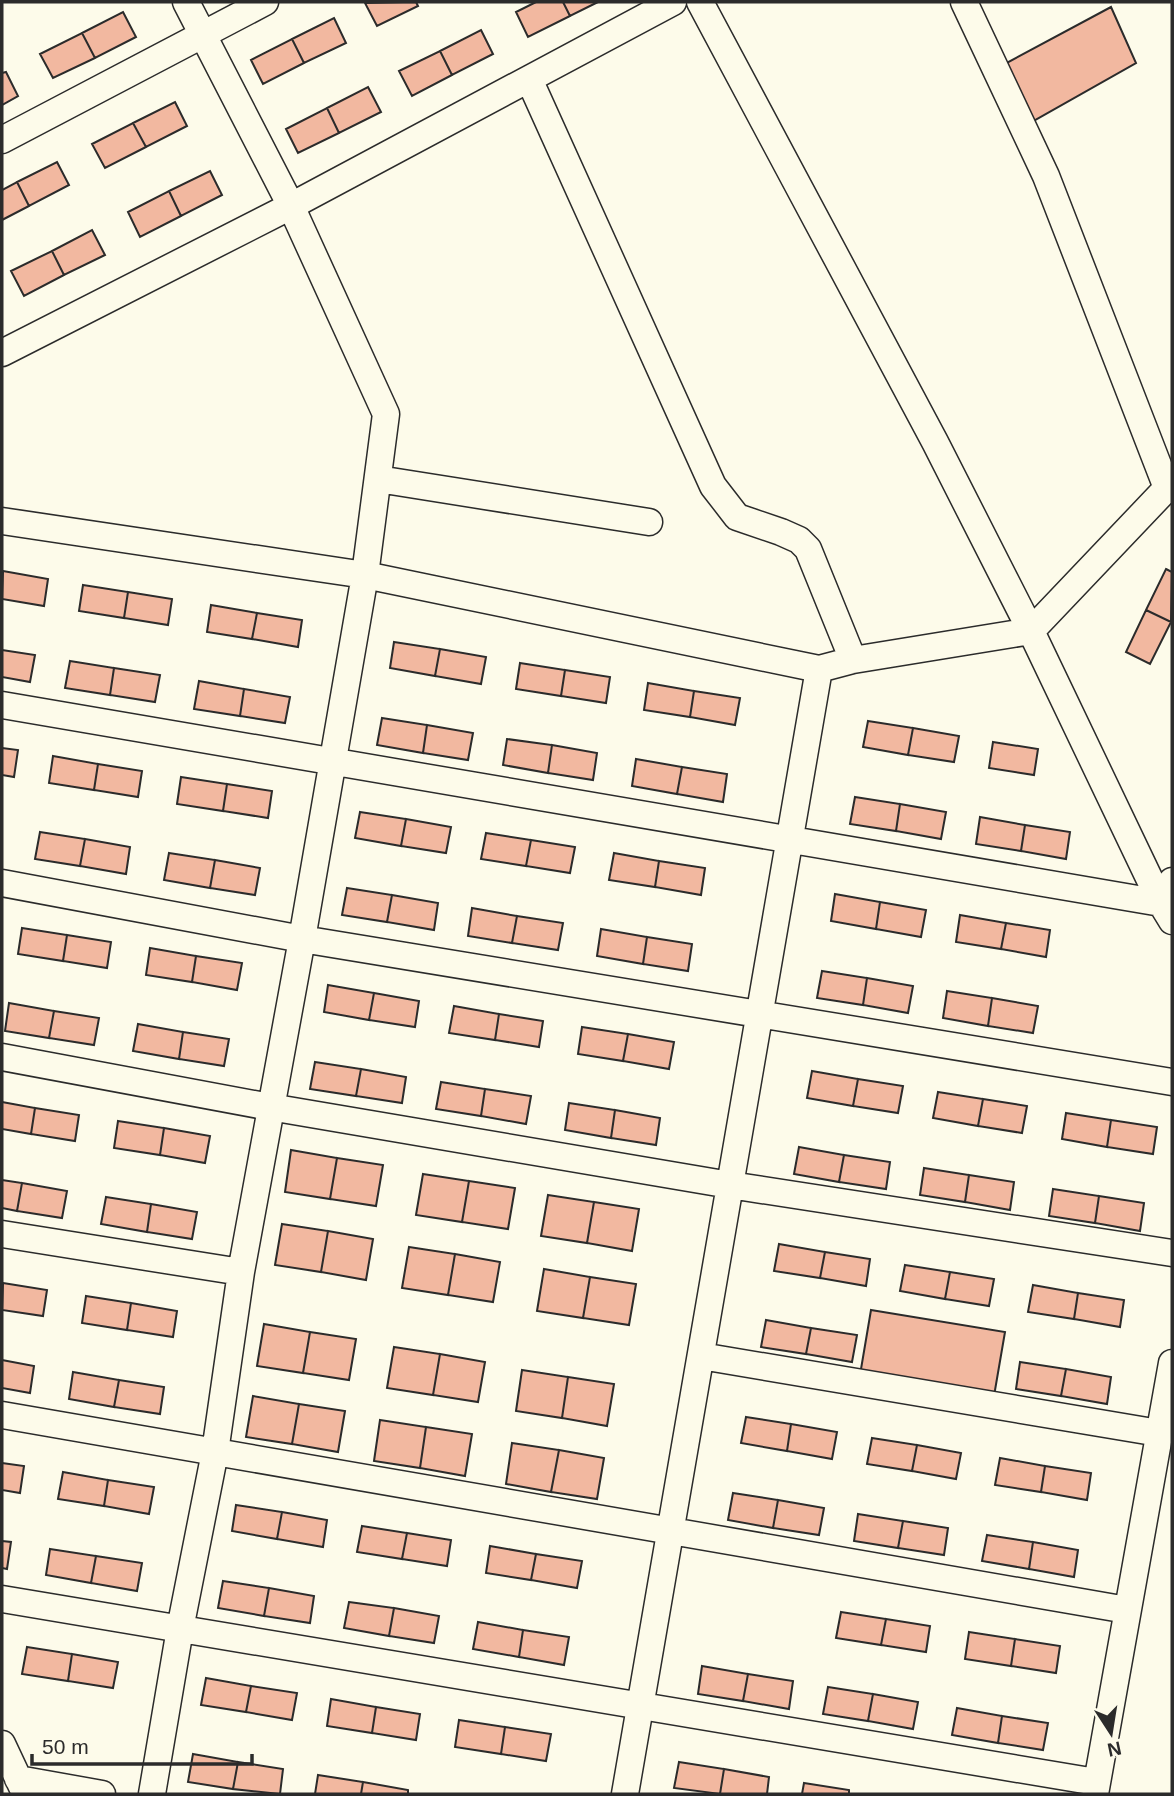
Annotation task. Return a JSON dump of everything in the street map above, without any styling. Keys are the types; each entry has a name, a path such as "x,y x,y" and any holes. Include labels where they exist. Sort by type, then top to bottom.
{"street":[{"path":"152,1794 180,1629 215,1452 241,1272 365,575 386,414 290,206 186,2"},
{"path":"2,140 265,2"},
{"path":"2,353 290,206 673,2"},
{"path":"700,2 928,430 1169,902"},
{"path":"2,521 365,575 819,669 853,660 1031,631 1170,485 1046,176 964,2"},
{"path":"529,79 713,486 737,517 799,540 808,549 853,660"},
{"path":"378,479 649,522"},
{"path":"625,1794 819,669"},
{"path":"2,705 789,840 1169,902"},
{"path":"2,883 302,939 1172,1082"},
{"path":"2,1058 270,1107 730,1185 1172,1253"},
{"path":"2,1234 241,1272"},
{"path":"701,1356 1160,1433"},
{"path":"2,1600 640,1705 1095,1788 1172,1363"},
{"path":"2,1415 1127,1610"},
{"path":"2,1744 22,1787 102,1794"}],"building":[{"path":"416,2 418,6 377,26 365,3"},
{"path":"536,2 563,2 570,16 528,37 516,12"},
{"path":"563,2 598,2 570,16"},
{"path":"1111,7 1136,63 1028,124 1001,66"},
{"path":"123,12 136,37 95,58 82,33"},
{"path":"334,18 346,43 304,63 292,39"},
{"path":"481,30 493,54 452,75 440,51"},
{"path":"82,33 95,58 53,78 40,54"},
{"path":"292,39 304,63 263,84 251,60"},
{"path":"440,51 452,75 412,96 399,71"},
{"path":"6,72 18,96 2,105 2,73"},
{"path":"368,87 381,112 339,133 327,108"},
{"path":"175,102 187,126 146,147 133,123"},
{"path":"327,108 339,133 298,153 286,129"},
{"path":"133,123 146,147 105,168 92,144"},
{"path":"57,162 69,185 29,206 17,182"},
{"path":"210,171 222,195 181,216 169,191"},
{"path":"17,182 29,206 2,220 2,190"},
{"path":"169,191 181,216 140,237 128,212"},
{"path":"92,230 105,255 64,275 52,251"},
{"path":"52,251 64,275 24,296 11,271"},
{"path":"1166,569 1172,572 1171,622 1146,610"},
{"path":"3,571 48,579 44,606 2,599"},
{"path":"83,585 128,592 124,618 79,611"},
{"path":"128,592 172,599 168,625 124,618"},
{"path":"211,605 257,613 252,639 207,632"},
{"path":"1146,610 1171,622 1150,664 1126,652"},
{"path":"257,613 302,620 298,647 252,639"},
{"path":"394,642 440,649 435,676 390,668"},
{"path":"440,649 486,657 481,684 435,676"},
{"path":"2,650 35,655 30,682 2,677"},
{"path":"70,661 114,668 110,695 65,688"},
{"path":"520,663 565,670 561,696 516,689"},
{"path":"114,668 160,675 155,702 110,695"},
{"path":"565,670 610,677 606,703 561,696"},
{"path":"199,681 244,689 240,716 194,709"},
{"path":"648,683 694,691 690,717 644,710"},
{"path":"244,689 290,697 285,723 240,716"},
{"path":"694,691 740,698 735,725 690,717"},
{"path":"382,718 427,725 423,753 377,745"},
{"path":"868,721 913,728 908,755 863,747"},
{"path":"427,725 473,733 468,760 423,753"},
{"path":"913,728 959,736 954,762 908,755"},
{"path":"507,739 552,745 548,773 503,765"},
{"path":"993,742 1038,749 1034,775 989,768"},
{"path":"552,745 597,753 593,780 548,773"},
{"path":"2,748 18,750 14,777 2,775"},
{"path":"53,756 98,764 94,790 49,783"},
{"path":"636,759 682,767 677,794 632,786"},
{"path":"98,764 142,771 138,797 94,790"},
{"path":"682,767 727,774 723,802 677,794"},
{"path":"181,777 227,784 223,811 177,804"},
{"path":"227,784 272,791 268,818 223,811"},
{"path":"855,797 900,804 896,831 850,824"},
{"path":"900,804 946,812 941,839 896,831"},
{"path":"360,812 406,819 401,846 355,838"},
{"path":"980,817 1025,825 1021,851 976,844"},
{"path":"406,819 451,827 446,853 401,846"},
{"path":"1025,825 1070,832 1066,859 1021,851"},
{"path":"40,832 85,839 80,866 35,859"},
{"path":"486,833 531,840 526,866 481,859"},
{"path":"85,839 130,847 126,874 80,866"},
{"path":"531,840 575,847 570,873 526,866"},
{"path":"169,853 215,860 210,888 164,880"},
{"path":"614,853 659,861 655,887 609,880"},
{"path":"215,860 260,868 255,895 210,888"},
{"path":"659,861 705,868 701,895 655,887"},
{"path":"347,888 392,895 387,922 342,915"},
{"path":"835,894 880,902 876,929 831,921"},
{"path":"392,895 438,903 434,930 387,922"},
{"path":"880,902 926,910 921,937 876,929"},
{"path":"472,908 517,916 512,943 468,936"},
{"path":"960,915 1006,923 1001,949 956,942"},
{"path":"517,916 563,923 558,950 512,943"},
{"path":"1006,923 1050,930 1046,957 1001,949"},
{"path":"22,928 67,935 63,961 18,954"},
{"path":"601,929 647,937 643,964 597,956"},
{"path":"67,935 111,942 107,968 63,961"},
{"path":"647,937 692,944 688,971 643,964"},
{"path":"150,948 196,956 192,982 146,975"},
{"path":"196,956 242,963 237,990 192,982"},
{"path":"822,971 867,978 863,1005 817,998"},
{"path":"867,978 913,986 908,1013 863,1005"},
{"path":"328,985 374,993 369,1020 324,1012"},
{"path":"947,991 992,998 988,1026 943,1018"},
{"path":"374,993 419,1001 415,1027 369,1020"},
{"path":"992,998 1038,1006 1033,1033 988,1026"},
{"path":"9,1003 54,1011 49,1038 5,1031"},
{"path":"454,1006 499,1014 495,1040 449,1033"},
{"path":"54,1011 99,1018 94,1045 49,1038"},
{"path":"499,1014 543,1021 539,1047 495,1040"},
{"path":"138,1024 183,1032 179,1059 133,1051"},
{"path":"582,1027 628,1034 623,1061 578,1054"},
{"path":"183,1032 229,1039 224,1066 179,1059"},
{"path":"628,1034 674,1042 669,1069 623,1061"},
{"path":"315,1062 361,1069 356,1096 310,1089"},
{"path":"361,1069 406,1077 402,1103 356,1096"},
{"path":"812,1071 858,1079 853,1106 807,1098"},
{"path":"858,1079 903,1086 898,1113 853,1106"},
{"path":"441,1082 485,1089 481,1116 436,1109"},
{"path":"485,1089 531,1096 526,1124 481,1116"},
{"path":"938,1092 983,1099 978,1126 933,1118"},
{"path":"983,1099 1027,1106 1022,1133 978,1126"},
{"path":"2,1102 35,1108 31,1134 2,1129"},
{"path":"569,1103 615,1110 611,1138 565,1130"},
{"path":"35,1108 79,1115 75,1141 31,1134"},
{"path":"615,1110 660,1118 656,1145 611,1138"},
{"path":"1066,1113 1111,1120 1107,1147 1062,1139"},
{"path":"1111,1120 1157,1127 1153,1154 1107,1147"},
{"path":"118,1121 164,1128 160,1155 114,1148"},
{"path":"164,1128 210,1136 205,1163 160,1155"},
{"path":"799,1147 844,1155 839,1182 794,1174"},
{"path":"291,1150 337,1158 330,1199 285,1192"},
{"path":"844,1155 890,1162 886,1189 839,1182"},
{"path":"337,1158 383,1165 376,1206 330,1199"},
{"path":"924,1168 969,1175 965,1202 920,1195"},
{"path":"423,1174 469,1181 462,1222 416,1215"},
{"path":"969,1175 1014,1182 1010,1210 965,1202"},
{"path":"2,1180 22,1183 17,1211 2,1208"},
{"path":"469,1181 515,1188 508,1229 462,1222"},
{"path":"22,1183 67,1191 62,1218 17,1211"},
{"path":"1053,1189 1099,1196 1095,1223 1049,1216"},
{"path":"548,1195 594,1202 587,1243 541,1236"},
{"path":"1099,1196 1144,1203 1140,1231 1095,1223"},
{"path":"106,1197 151,1204 147,1232 101,1224"},
{"path":"594,1202 639,1209 632,1251 587,1243"},
{"path":"151,1204 197,1212 192,1239 147,1232"},
{"path":"282,1224 328,1231 321,1272 275,1265"},
{"path":"328,1231 373,1239 366,1280 321,1272"},
{"path":"779,1244 825,1252 820,1278 774,1271"},
{"path":"409,1247 455,1254 448,1295 402,1288"},
{"path":"825,1252 870,1259 866,1286 820,1278"},
{"path":"455,1254 500,1262 493,1302 448,1295"},
{"path":"905,1265 950,1272 945,1299 900,1291"},
{"path":"544,1269 590,1277 583,1318 537,1311"},
{"path":"950,1272 994,1279 989,1306 945,1299"},
{"path":"590,1277 636,1284 629,1325 583,1318"},
{"path":"3,1283 47,1290 43,1316 2,1310"},
{"path":"1033,1285 1078,1293 1074,1319 1028,1312"},
{"path":"1078,1293 1124,1300 1120,1327 1074,1319"},
{"path":"86,1296 131,1303 127,1330 82,1323"},
{"path":"131,1303 177,1311 173,1337 127,1330"},
{"path":"871,1310 1005,1332 994,1396 860,1375"},
{"path":"766,1320 811,1328 806,1354 761,1347"},
{"path":"264,1324 310,1332 303,1373 257,1366"},
{"path":"811,1328 857,1335 852,1362 806,1354"},
{"path":"310,1332 356,1339 349,1380 303,1373"},
{"path":"394,1347 440,1354 433,1395 387,1388"},
{"path":"440,1354 485,1362 478,1402 433,1395"},
{"path":"2,1360 34,1366 30,1393 2,1388"},
{"path":"1020,1362 1066,1369 1061,1396 1016,1389"},
{"path":"1066,1369 1111,1377 1107,1404 1061,1396"},
{"path":"522,1370 568,1377 562,1418 516,1411"},
{"path":"73,1372 119,1380 114,1407 69,1399"},
{"path":"568,1377 614,1384 607,1426 562,1418"},
{"path":"119,1380 164,1387 160,1414 114,1407"},
{"path":"253,1396 299,1404 292,1444 246,1437"},
{"path":"299,1404 345,1411 338,1452 292,1444"},
{"path":"746,1417 791,1424 787,1451 741,1443"},
{"path":"380,1420 426,1427 420,1468 374,1461"},
{"path":"791,1424 837,1432 832,1459 787,1451"},
{"path":"426,1427 472,1434 465,1476 420,1468"},
{"path":"872,1438 917,1445 912,1471 867,1464"},
{"path":"512,1443 559,1450 551,1492 506,1484"},
{"path":"917,1445 961,1453 956,1479 912,1471"},
{"path":"559,1450 604,1458 597,1499 551,1492"},
{"path":"1000,1458 1045,1466 1041,1492 995,1485"},
{"path":"2,1463 24,1466 20,1493 2,1490"},
{"path":"1045,1466 1091,1473 1087,1500 1041,1492"},
{"path":"63,1472 108,1480 104,1506 58,1499"},
{"path":"108,1480 154,1487 149,1514 104,1506"},
{"path":"733,1493 778,1500 773,1528 728,1520"},
{"path":"778,1500 824,1508 819,1535 773,1528"},
{"path":"236,1505 282,1512 277,1539 232,1531"},
{"path":"282,1512 327,1520 323,1547 277,1539"},
{"path":"858,1514 903,1521 898,1548 854,1541"},
{"path":"903,1521 948,1528 944,1555 898,1548"},
{"path":"362,1526 407,1533 402,1559 357,1552"},
{"path":"407,1533 451,1540 447,1566 402,1559"},
{"path":"987,1535 1033,1542 1029,1569 982,1561"},
{"path":"2,1541 11,1542 7,1569 2,1568"},
{"path":"1033,1542 1078,1550 1074,1577 1029,1569"},
{"path":"490,1546 536,1554 531,1580 486,1573"},
{"path":"50,1549 96,1556 91,1583 46,1575"},
{"path":"536,1554 582,1561 577,1588 531,1580"},
{"path":"96,1556 142,1563 137,1591 91,1583"},
{"path":"223,1581 269,1588 264,1616 218,1608"},
{"path":"269,1588 314,1596 310,1623 264,1616"},
{"path":"349,1602 394,1608 389,1636 344,1628"},
{"path":"394,1608 439,1616 434,1643 389,1636"},
{"path":"841,1612 886,1619 881,1645 836,1638"},
{"path":"886,1619 930,1626 926,1652 881,1645"},
{"path":"478,1622 523,1630 519,1657 473,1649"},
{"path":"523,1630 569,1637 564,1665 519,1657"},
{"path":"969,1632 1015,1639 1011,1666 965,1659"},
{"path":"1015,1639 1060,1646 1056,1673 1011,1666"},
{"path":"27,1647 72,1654 68,1681 22,1674"},
{"path":"72,1654 118,1662 113,1688 68,1681"},
{"path":"702,1666 748,1674 743,1701 698,1694"},
{"path":"748,1674 793,1681 789,1709 743,1701"},
{"path":"206,1678 251,1686 246,1712 201,1705"},
{"path":"251,1686 297,1693 292,1720 246,1712"},
{"path":"828,1687 873,1694 868,1721 823,1714"},
{"path":"873,1694 918,1702 913,1729 868,1721"},
{"path":"331,1699 376,1707 372,1733 327,1726"},
{"path":"376,1707 420,1714 416,1740 372,1733"},
{"path":"957,1708 1002,1716 998,1743 952,1735"},
{"path":"1002,1716 1048,1723 1043,1750 998,1743"},
{"path":"459,1720 505,1727 501,1754 455,1747"},
{"path":"505,1727 551,1734 546,1761 501,1754"},
{"path":"193,1754 238,1762 233,1789 188,1782"},
{"path":"238,1762 283,1769 280,1794 233,1789"},
{"path":"679,1762 724,1769 720,1794 674,1788"},
{"path":"724,1769 769,1777 767,1794 720,1794"},
{"path":"318,1775 363,1782 361,1794 315,1794"},
{"path":"363,1782 408,1790 408,1794 361,1794"},
{"path":"804,1783 849,1790 849,1794 802,1794"}]}
